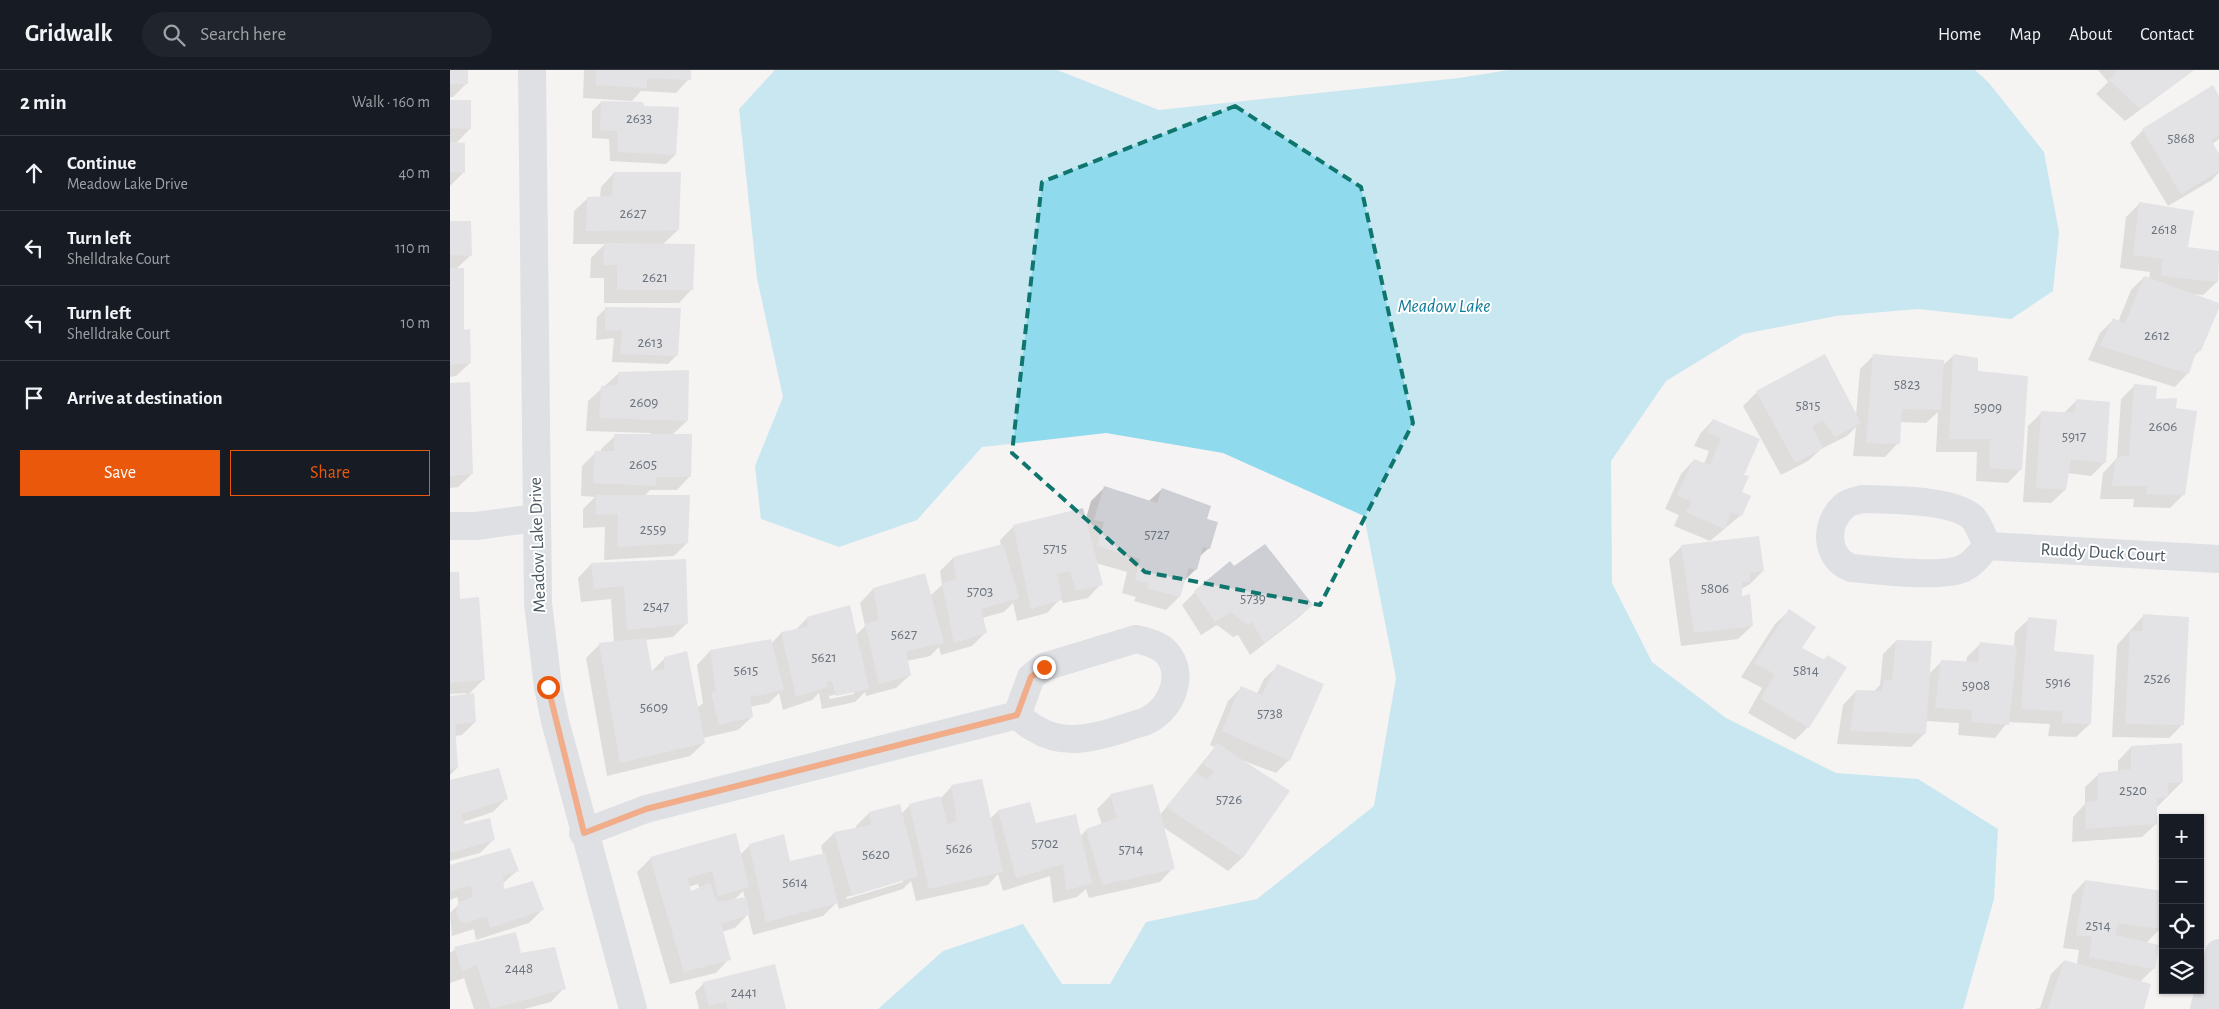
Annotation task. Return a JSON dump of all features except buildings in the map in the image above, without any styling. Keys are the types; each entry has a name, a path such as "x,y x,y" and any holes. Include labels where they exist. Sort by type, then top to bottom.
{"street":[{"name":"Meadow Lake Drive","path":"532,70 538,603 548,687 584,833 633,1009"},
{"path":"1862,500 1893,500 1949,506 1964,512 1974,519 1987,546 1974,562 1964,568 1946,572 1898,572 1851,568 1843,565 1835,557 1830,542 1836,515 1845,504 1862,500"},
{"path":"450,526 476,526 536,518"},
{"name":"Ruddy Duck Court","path":"1987,546 2219,559"},
{"path":"1136,639 1154,644 1167,653 1175,668 1175,688 1164,707 1150,719 1110,734 1082,740 1066,739 1036,730 1017,715 1031,677 1044,667 1136,639"},
{"path":"584,833 646,809 1017,715"},
{"path":"2204,1009 2219,953"}],"highlighted area":[{"path":"1235,106 1361,187 1413,423 1320,605 1145,572 1012,453 1042,182"}],"water":[{"name":"Meadow Lake","path":"775,70 1057,70 1159,110 1459,78 1509,70 1975,70 1989,83 2044,152 2059,232 2053,291 2011,319 1918,309 1836,316 1743,334 1666,381 1611,461 1612,583 1652,662 1726,718 1836,773 1918,779 1998,829 1994,899 1963,1009 878,1009 943,951 1023,924 1062,984 1110,984 1146,922 1257,899 1374,806 1396,678 1364,516 1223,453 1106,433 982,447 917,520 839,547 761,519 755,466 783,397 757,278 739,109"}],"route":[{"path":"548,687 554,722 584,833 646,809 1017,715 1031,677 1044,667"}]}
